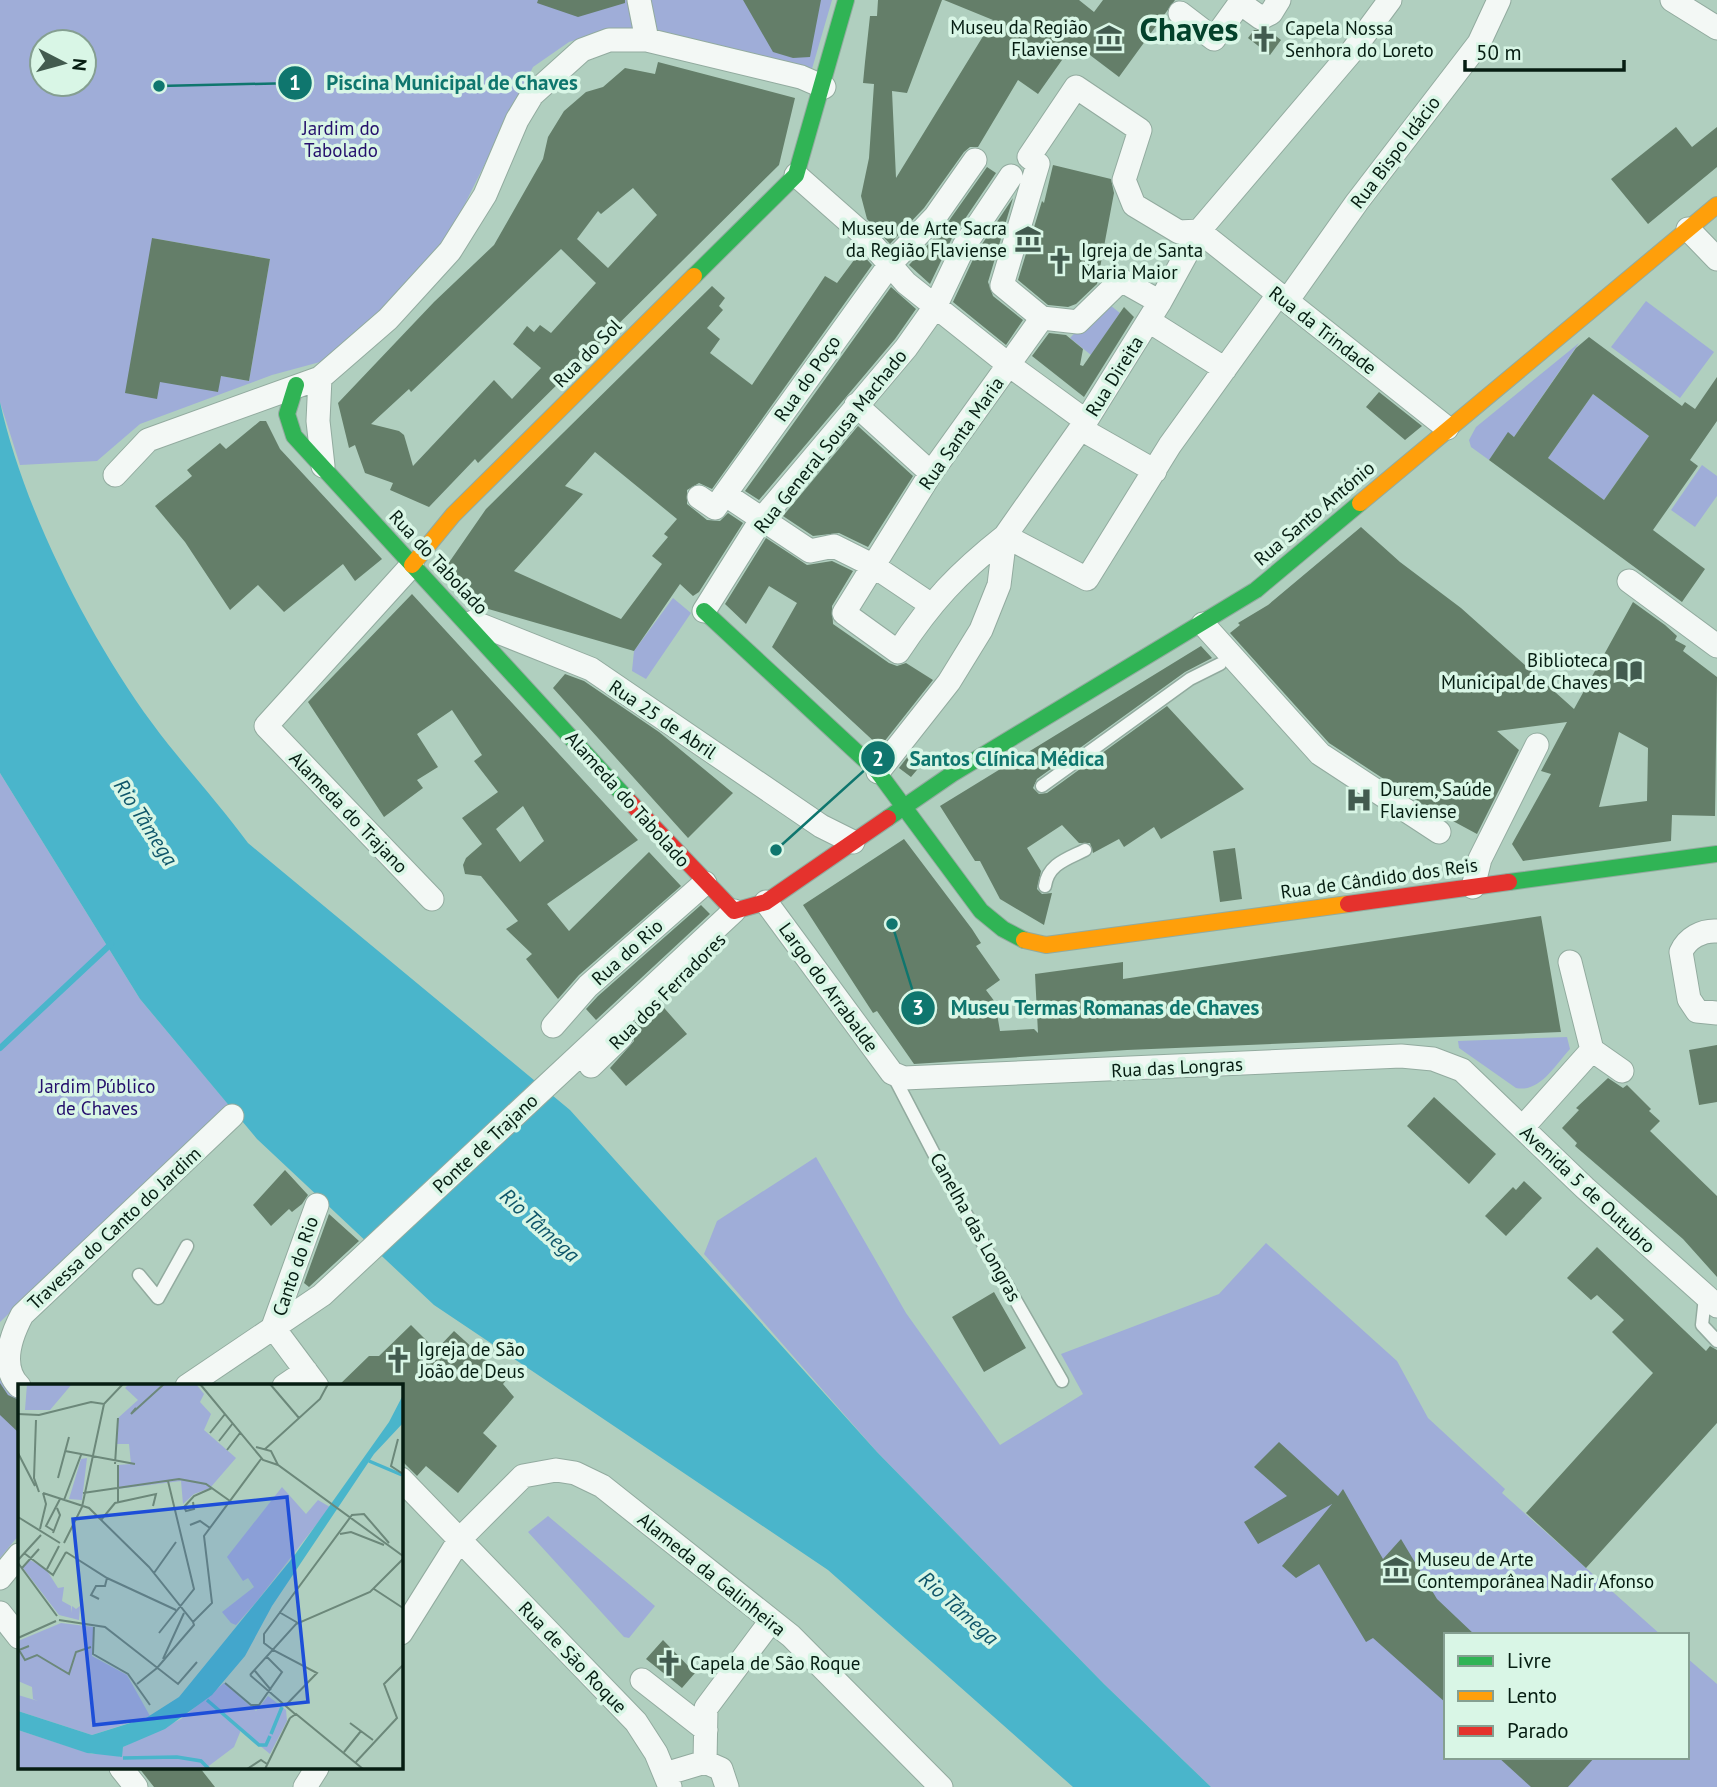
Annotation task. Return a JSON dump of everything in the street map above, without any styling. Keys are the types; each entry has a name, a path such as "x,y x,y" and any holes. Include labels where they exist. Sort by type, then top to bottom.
{"street":[{"path":"639,0 647,40"},
{"path":"846,0 824,87 796,175 864,235 906,282 935,307 1084,425 1155,471"},
{"path":"1180,13 1214,39 1240,3 1261,18 1270,13 1279,0"},
{"name":"Rua Direita","path":"878,772 949,682 981,629 999,585 1005,536 1084,425 1155,311 1199,231 1353,50 1390,0"},
{"name":"Rua Bispo Idácio","path":"1005,536 1087,579 1155,471 1225,369 1479,43 1499,0"},
{"path":"1672,0 1717,27"},
{"path":"115,475 148,440 320,378 387,319 450,251 485,195 517,120 532,95 582,50 609,40 647,40 801,77 824,87"},
{"path":"1199,231 1178,232 1134,205 1124,180 1140,130 1076,88 1029,157 1038,164 1002,285 1042,318 1078,322 1121,281 1225,369"},
{"name":"Rua do Poço","path":"726,495 820,359 891,263 935,217 975,160"},
{"name":"Rua do Sol","path":"412,565 463,506 796,175"},
{"name":"Rua General Sousa Machado","path":"704,611 761,520 906,348 935,307 964,246 1011,176"},
{"name":"Rua Santo António","path":"905,807 952,774 1256,590 1717,205"},
{"path":"1688,229 1717,259"},
{"name":"Rua da Trindade","path":"1199,231 1447,428"},
{"name":"Rua Santa Maria","path":"930,604 898,652 844,612 931,473 1042,318"},
{"path":"320,378 317,421 323,466"},
{"name":"Rua do Tabolado","path":"296,385 287,415 295,436 524,684"},
{"path":"856,405 931,473"},
{"path":"699,497 715,508 726,495 810,551 834,546 872,565 930,604 970,564 1005,536"},
{"name":"Alameda do Trajano","path":"412,565 266,726 432,899"},
{"path":"1629,581 1717,646"},
{"path":"704,611 878,772 905,807"},
{"name":"Rua 25 de Abril","path":"462,618 591,669 821,827 853,842"},
{"path":"1203,624 1320,754 1439,832"},
{"path":"524,684 523,671 527,660 543,650"},
{"name":"Alameda do Tabolado","path":"524,684 705,883 734,911"},
{"path":"1472,887 1480,859 1537,745"},
{"name":"Largo do Arrabalde","path":"734,911 766,902 905,807"},
{"name":"Rua de Cândido dos Reis","path":"905,807 981,911 997,927 1040,939 1472,887 1717,854"},
{"name":"Rua do Rio","path":"553,1026 588,986 705,883"},
{"name":"Largo do Arrabalde","path":"766,902 892,1073"},
{"name":"Ponte de Trajano","path":"190,1384 322,1294 734,911"},
{"name":"Rua dos Ferradores","path":"591,1066 728,932 734,911"},
{"path":"1717,931 1708,930 1689,939 1681,952 1689,999 1697,1011 1717,1013"},
{"path":"1570,962 1592,1050 1622,1071"},
{"path":"1523,1127 1592,1050"},
{"name":"Rua das Longras","path":"892,1073 916,1079 1401,1056 1433,1059 1461,1070"},
{"name":"Avenida 5 de Outubro","path":"1461,1070 1711,1302"},
{"name":"Travessa do Canto do Jardim","path":"18,1384 8,1364 7,1351 22,1315 109,1240 232,1116"},
{"name":"Canto do Rio","path":"273,1327 317,1205"},
{"path":"273,1327 312,1379 292,1384"},
{"name":"Alameda da Galinheira","path":"402,1631 460,1539 523,1476 541,1471 575,1473 602,1486 791,1636 940,1787"},
{"name":"Rua de São Roque","path":"403,1487 460,1539 636,1722 656,1753 667,1780"},
{"path":"0,1578 18,1556"},
{"path":"0,1613 18,1636"},
{"path":"705,1762 706,1708 771,1621"},
{"path":"642,1680 706,1730"},
{"path":"667,1780 705,1762 721,1769 727,1787"},
{"path":"123,1770 136,1787"},
{"path":"305,1787 316,1770"}],"lane":[{"path":"1045,787 1191,679 1220,664"},
{"path":"1045,886 1050,872 1057,864 1085,850"},
{"name":"Canelha das Longras","path":"892,1073 958,1200 1062,1381"},
{"path":"139,1275 159,1298 187,1246"},
{"path":"1711,1302 1702,1325 1717,1341"}],"green space":[{"name":"Jardim do Tabolado","path":"0,0 832,0 807,86 670,34 607,30 569,42 533,67 447,240 381,311 320,362 272,375 140,424 97,461 20,465 0,402","holes":["152,238 270,259 249,381 221,376 160,382"]},
{"path":"1105,301 1120,313 1091,355 1070,338"},
{"path":"1646,301 1714,352 1680,398 1611,347"},
{"path":"1579,343 1514,437 1508,433 1489,460 1471,447 1469,440 1476,427"},
{"path":"1593,394 1649,436 1604,500 1548,458"},
{"path":"1702,465 1717,476 1717,496 1695,527 1671,510"},
{"path":"673,598 691,613 646,679 632,671 634,651"},
{"name":"Jardim Público de Chaves","path":"0,773 140,999 228,1104 0,1322"},
{"path":"1567,1037 1570,1049 1540,1082 1525,1088 1516,1088 1459,1048 1458,1041"},
{"path":"816,1157 906,1313 1000,1445 1083,1394 1061,1354 1219,1294 1266,1243 1397,1361 1428,1418 1505,1489 1502,1493 1659,1633 1444,1633 1444,1759 1689,1759 1689,1660 1717,1684 1717,1787 1211,1787 1104,1684 877,1452 704,1254 717,1221"},
{"path":"0,1380 18,1397 18,1536 0,1558"},
{"path":"548,1516 655,1606 629,1638 624,1637 528,1532"}],"water":[{"name":"Rio Tâmega","path":"0,402 24,484 41,527 104,651 152,723 248,843 570,1110 877,1452 1104,1684 1211,1787 1073,1787 828,1570 434,1305 257,1139 140,999 0,773"}],"building":[{"path":"538,0 625,0 625,3 578,17 537,3"},
{"path":"743,0 821,0 810,57 793,58 773,52"},
{"path":"878,0 942,0 907,93 892,91 896,178 993,20 944,0 1079,0 1094,12 1103,0 1175,0 1119,77 1074,43 1038,94 1018,80 978,147 970,147 964,152 924,208 890,244 867,219 861,196 869,158 874,84 863,83 870,16 877,16"},
{"name":"Capela Nossa Senhora do Loreto","path":"1254,30 1268,30 1281,40 1270,55 1248,38"},
{"path":"658,62 795,98 779,165 478,463 475,459 429,507 390,490 393,483 365,473 355,445 349,448 338,403 434,302 494,245 543,159 548,137 564,111 586,92 603,87 625,68 655,74","holes":["633,188 657,215 608,268 577,239 598,211 601,214","561,249 596,283 551,333 540,325 534,332 527,326 513,344 541,368 512,399 494,380 413,466 404,435 399,431 371,424 409,389 411,392"]},
{"path":"1676,127 1692,147 1717,127 1717,167 1648,224 1611,179"},
{"name":"Igreja de Santa Maria Maior","path":"1053,165 1111,179 1114,193 1097,284 1076,304 1068,307 1048,305 1018,280 1042,201 1044,203"},
{"path":"987,167 996,173 952,238 930,284 909,265 946,225"},
{"path":"1013,198 988,282 993,296 1023,320 1006,345 953,302 976,253"},
{"path":"152,238 270,259 249,381 221,376 218,392 160,382 157,399 125,393"},
{"path":"860,252 872,265 712,489 699,483 687,490 687,504 707,520 720,521 728,513 743,523 699,592 693,596 680,584 634,651 478,606 442,567 450,561 486,509 712,286 725,298 719,306 723,310 707,328 720,339 710,353 752,385 825,276 837,283","holes":["595,452 677,519 664,534 668,537 652,556 662,564 621,619 514,571 583,494 565,486"]},
{"path":"891,287 916,309 895,339 759,500 745,491"},
{"path":"1124,307 1134,317 1084,397 1032,356 1049,333 1066,335 1083,349 1080,365 1083,366"},
{"path":"1589,337 1682,406 1685,402 1695,409 1717,377 1717,421 1690,460 1698,466 1653,530 1705,569 1682,602 1489,460 1508,432 1514,437 1576,348","holes":["1593,394 1649,436 1604,500 1548,458"]},
{"path":"1379,392 1422,426 1405,440 1366,407"},
{"path":"260,421 266,421 280,449 382,559 355,581 343,564 284,612 258,585 230,610 185,542 155,506 192,476 187,470 220,443 226,449"},
{"path":"858,426 913,476 868,547 839,533 813,536 783,516"},
{"path":"1361,527 1400,562 1461,608 1574,709 1633,602 1665,625 1677,636 1675,640 1686,646 1683,651 1717,677 1715,816 1672,815 1671,841 1523,861 1512,844 1551,774 1541,771 1567,722 1497,731 1519,750 1477,834 1425,806 1329,743 1230,633 1240,625 1238,623 1268,605","holes":["1619,732 1648,748 1647,801 1599,807"]},
{"path":"766,538 807,565 832,561 853,571 832,606 833,624 889,663 897,666 906,663 933,680 880,747 772,647 797,603 769,586 746,624 725,604"},
{"path":"412,594 638,840 547,904 569,931 649,852 681,886 579,975 558,999 526,959 532,954 506,929 518,921 481,876 465,874 463,865 466,858 482,844 462,818 498,792 474,761 482,755 452,710 417,734 438,767 417,780 423,788 384,817 308,702","holes":["523,806 544,841 520,862 496,829"]},
{"path":"1201,646 1212,658 1185,672 1037,779 1033,788 1039,794 1047,793 1167,706 1244,789 1161,839 1154,827 1124,847 1119,839 1093,853 1090,843 1079,843 1062,825 1027,848 1041,871 1037,889 1042,894 1052,893 1044,925 1000,899 980,861 975,861 940,806"},
{"path":"565,674 584,681 659,732 733,793 688,838 553,688"},
{"path":"909,755 922,764 911,777 899,768"},
{"path":"904,839 972,929 981,943 976,946 1000,980 986,990 995,1002 1000,1031 1034,1029 1038,1033 1035,974 1123,962 1123,979 1541,916 1561,1032 1127,1050 914,1064 877,1011 873,1013 803,905"},
{"path":"1235,848 1242,899 1220,902 1213,851"},
{"path":"701,905 710,914 596,1020 586,1009"},
{"path":"658,1001 687,1034 626,1086 610,1068 634,1041 630,1027"},
{"path":"1717,1045 1717,1102 1699,1105 1689,1050"},
{"path":"1608,1078 1623,1088 1627,1085 1651,1109 1649,1111 1660,1121 1650,1131 1717,1196 1717,1277 1683,1239 1575,1146 1577,1143 1562,1128 1579,1110 1576,1108"},
{"path":"1434,1097 1496,1154 1469,1184 1407,1126"},
{"path":"285,1170 308,1195 302,1204 292,1212 289,1209 271,1226 253,1205"},
{"path":"1524,1181 1542,1198 1506,1236 1485,1216 1513,1187 1516,1190"},
{"path":"329,1214 359,1241 309,1287 304,1283"},
{"path":"1597,1247 1706,1351 1710,1346 1717,1350 1717,1423 1586,1568 1526,1513 1653,1373 1612,1332 1624,1320 1597,1295 1591,1300 1567,1278"},
{"path":"994,1292 1026,1348 984,1372 952,1317"},
{"path":"411,1325 436,1350 454,1331 507,1379 503,1384 514,1397 483,1433 497,1446 458,1493 426,1466 417,1476 402,1461 402,1384 340,1384 369,1356 379,1356"},
{"path":"0,1383 8,1395 18,1400 18,1432 0,1415"},
{"name":"Museu de Arte Contemporânea Nadir Afonso","path":"1279,1442 1338,1496 1343,1489 1383,1559 1401,1539 1437,1599 1473,1633 1444,1633 1444,1701 1373,1638 1366,1642 1319,1564 1296,1578 1282,1566 1332,1504 1258,1544 1244,1522 1287,1496 1254,1467"},
{"name":"Capela de São Roque","path":"663,1640 695,1673 682,1688 646,1659"},
{"path":"1500,1759 1593,1759 1568,1787 1531,1787"},
{"path":"141,1770 202,1770 215,1787 154,1787"}],"waterway":[{"path":"0,1048 111,944"}],"traffic: fast":[{"path":"694,276 796,175 846,0"},
{"path":"296,385 287,414 294,436 629,801"},
{"path":"888,818 952,774 1256,590 1360,503"},
{"path":"704,611 878,772 981,911 1003,929 1024,940"},
{"path":"1509,882 1717,854"}],"traffic: slow":[{"path":"1360,503 1717,205"},
{"path":"412,565 453,515 694,276"},
{"path":"1024,940 1046,945 1348,904"}],"traffic: jam":[{"path":"629,801 734,911 766,902 888,818"},
{"path":"1348,904 1509,882"}],"place":[{"name":"Museu da Região Flaviense","path":"1109,38"},
{"name":"Capela Nossa Senhora do Loreto","path":"1264,39"},
{"name":"Piscina Municipal de Chaves","path":"159,86"},
{"name":"Museu de Arte Sacra da Região Flaviense","path":"1028,239"},
{"name":"Igreja de Santa Maria Maior","path":"1060,261"},
{"name":"Biblioteca Municipal de Chaves","path":"1629,671"},
{"name":"Durem, Saúde Flaviense","path":"1359,800"},
{"name":"Santos Clínica Médica","path":"776,850"},
{"name":"Museu Termas Romanas de Chaves","path":"892,924"},
{"name":"Igreja de São João de Deus","path":"398,1360"},
{"name":"Museu de Arte Contemporânea Nadir Afonso","path":"1396,1570"},
{"name":"Capela de São Roque","path":"669,1663"}],"district":[{"name":"Chaves","path":"1189,28"}]}
